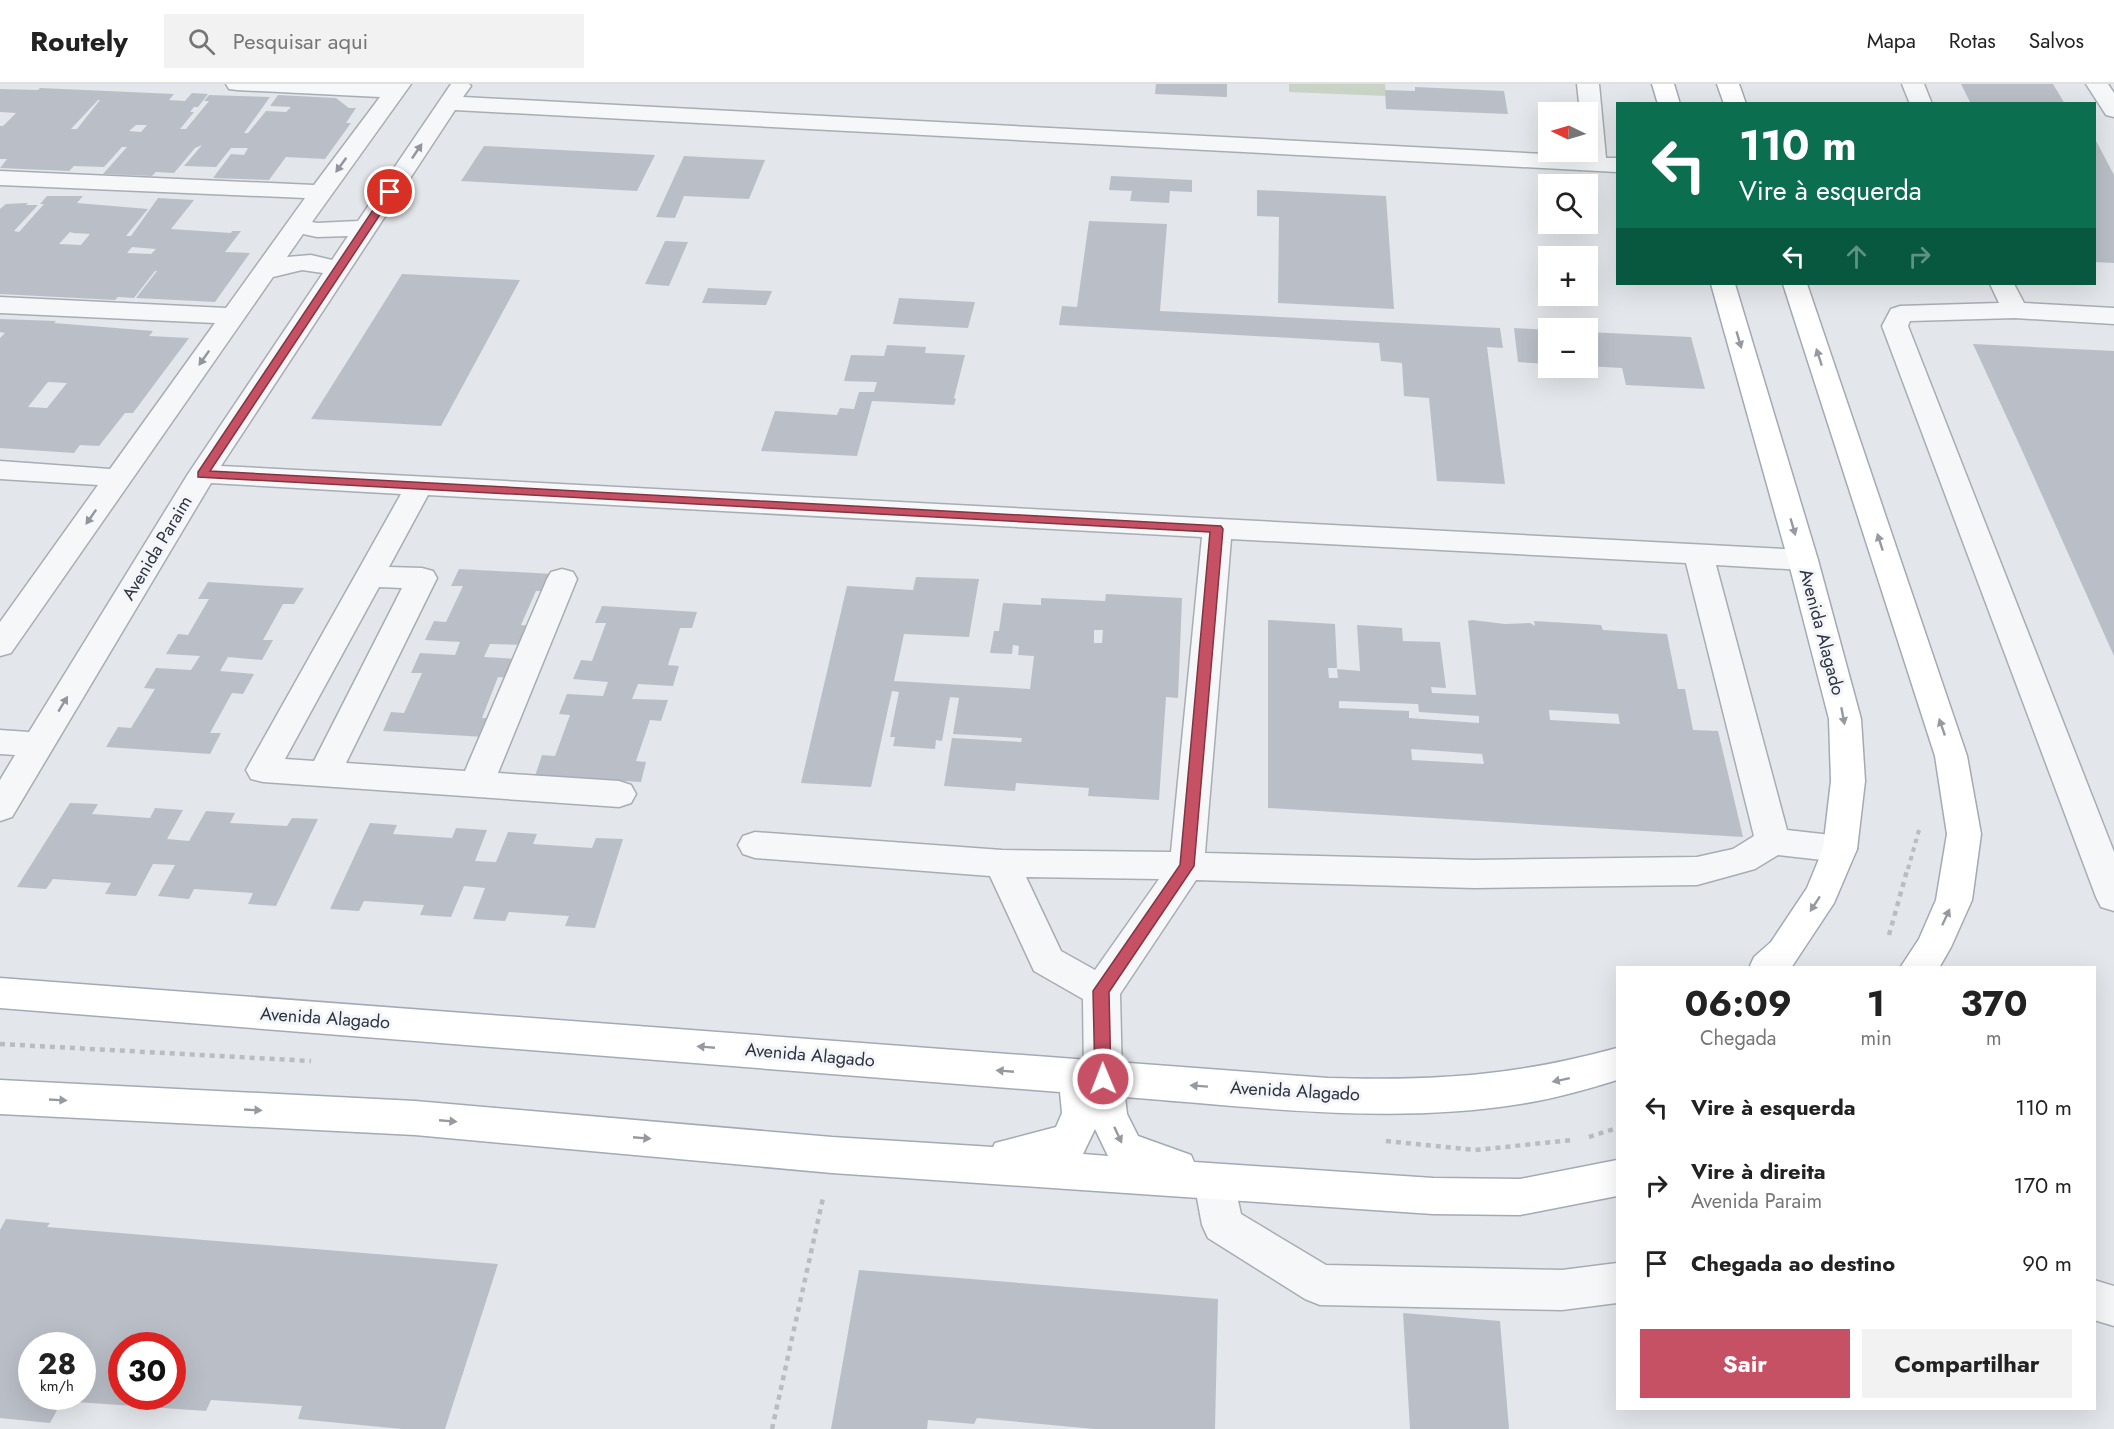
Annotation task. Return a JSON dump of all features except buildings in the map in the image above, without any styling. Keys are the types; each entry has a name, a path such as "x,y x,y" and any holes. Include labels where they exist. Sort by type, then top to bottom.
{"main road":[{"path":"1663,84 1668,102"},
{"path":"1728,84 1734,102"},
{"name":"Avenida Alagado","path":"1723,285 1803,560 1845,719 1848,781 1840,849 1822,893 1784,952 1769,966"},
{"path":"1795,285 1951,756 1964,834 1954,900 1933,947 1919,966"},
{"name":"Avenida Alagado","path":"0,993 1090,1078 1343,1095 1441,1097 1510,1091 1582,1076 1616,1064"},
{"path":"975,1163 1070,1142 1082,1113 1090,1078"},
{"path":"1090,1078 1124,1148 1214,1182"},
{"path":"0,1097 415,1118 832,1155 1433,1196 1520,1197 1616,1178"}],"street":[{"path":"237,84 398,87"},
{"path":"506,106 521,84"},
{"path":"455,94 506,106 1606,164 1588,84"},
{"path":"1913,84 1920,102"},
{"path":"2097,84 2113,100"},
{"path":"0,645 398,87"},
{"name":"Avenida Paraim","path":"0,808 202,474 455,94"},
{"path":"0,178 321,192"},
{"path":"298,226 317,230 366,228"},
{"path":"267,271 294,262 326,264 337,271"},
{"path":"2114,316 2008,297 1900,314 1895,326 2114,897"},
{"path":"0,305 234,316"},
{"path":"0,470 119,477"},
{"path":"202,474 1803,560"},
{"path":"419,486 263,770 619,794"},
{"path":"1090,1078 1101,991 1187,866 1217,529"},
{"path":"1700,555 1773,841"},
{"path":"324,774 422,578 368,577"},
{"path":"477,784 562,579"},
{"path":"0,742 38,744"},
{"path":"755,845 1002,863 1474,874 1697,871 1743,860 1773,841 1840,849"},
{"path":"1002,863 1047,961 1101,991"},
{"path":"1214,1182 1223,1225 1320,1285 1562,1290 1616,1283"},
{"path":"2096,1301 2114,1306"}],"path":[{"path":"772,1429 832,1155"}],"green space":[{"path":"1289,84 1385,84 1386,96 1289,92"}],"route":[{"path":"390,192 202,474 1217,529 1187,866 1101,991 1103,1079"}]}
